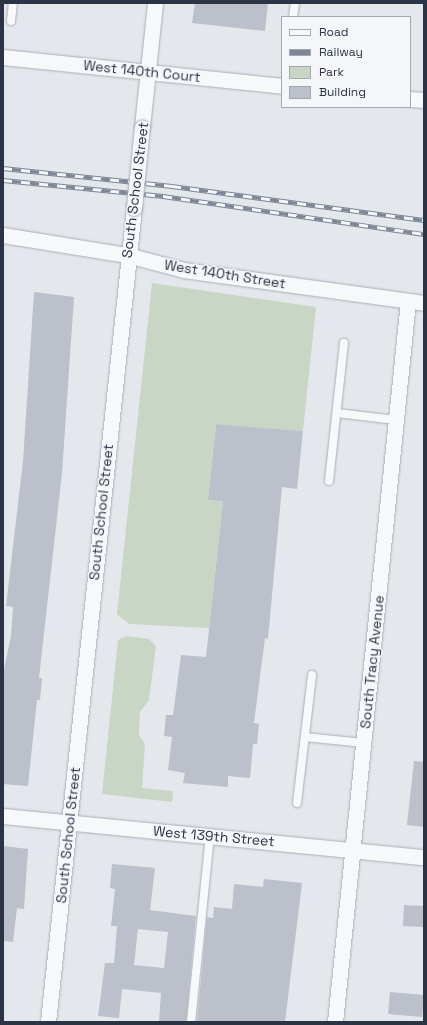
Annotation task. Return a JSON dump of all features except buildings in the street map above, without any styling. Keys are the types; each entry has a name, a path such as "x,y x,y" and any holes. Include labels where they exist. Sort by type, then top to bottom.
{"street":[{"name":"South School Street","path":"48,1022 127,255 134,208 155,3"},
{"name":"West 140th Court","path":"3,57 281,86"},
{"path":"411,99 424,100"},
{"name":"West 140th Street","path":"3,235 127,255 184,270 424,303"},
{"name":"South Tracy Avenue","path":"335,1022 408,301"},
{"name":"West 139th Street","path":"3,816 424,857"}],"lane":[{"path":"11,21 13,3"},
{"path":"293,16 295,3"},
{"path":"329,481 344,343"},
{"path":"337,413 396,420"},
{"path":"297,803 312,675"},
{"path":"305,737 364,743"},
{"path":"191,1022 210,836"}],"green space":[{"path":"152,283 316,307 303,431 216,424 208,500 223,501 209,628 129,624 117,614"},
{"path":"126,636 149,639 156,646 149,700 140,712 139,735 145,744 142,788 173,791 172,802 102,794 118,640"}],"railway":[{"path":"3,168 172,186 424,220"},
{"path":"3,180 163,196 424,234"}]}
